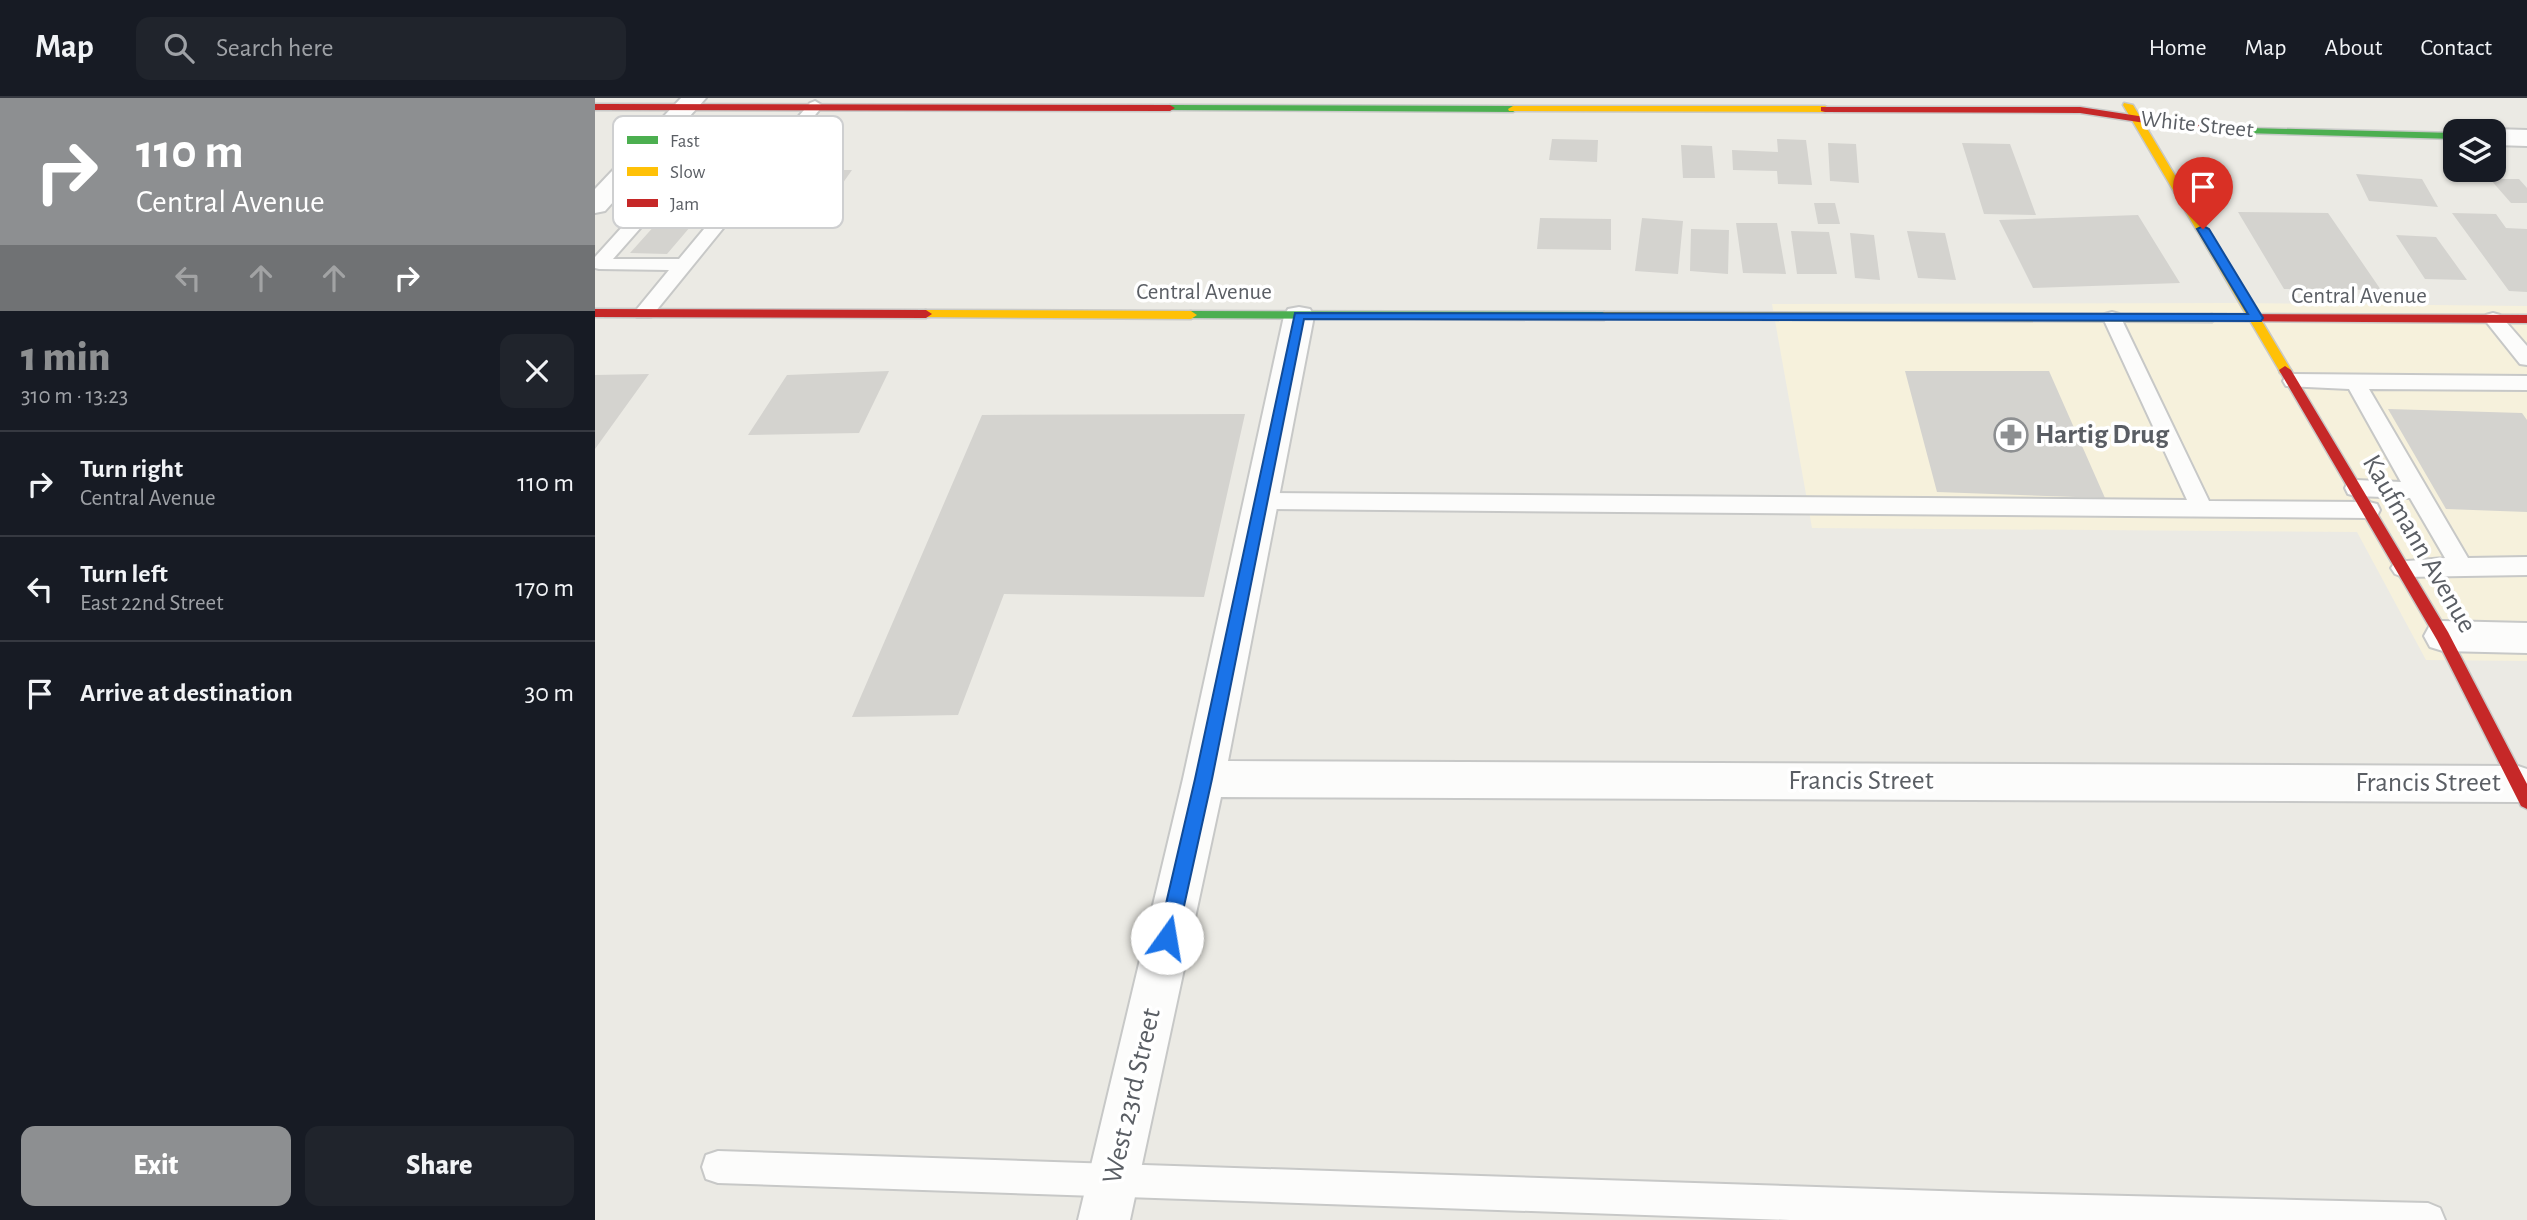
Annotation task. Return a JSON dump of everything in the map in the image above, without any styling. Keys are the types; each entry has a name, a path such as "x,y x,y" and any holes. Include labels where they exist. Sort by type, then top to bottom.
{"street":[{"name":"Kaufmann Avenue","path":"2123,98 2257,318 2443,636 2522,792"},
{"name":"White Street","path":"595,107 691,102 814,106 2039,104 2204,130 2443,136"},
{"path":"678,116 691,102"},
{"path":"2506,137 2527,138"},
{"path":"595,205 613,185"},
{"name":"Central Avenue","path":"595,313 2527,319"},
{"name":"West 23rd Street","path":"1104,1220 1204,779 1299,316"},
{"path":"2443,636 2527,638"},
{"name":"Francis Street","path":"1204,779 2522,792"}],"lane":[{"path":"806,116 814,106"},
{"path":"630,228 599,264 684,265"},
{"path":"644,313 714,228"},
{"path":"625,234 646,234"},
{"path":"683,236 707,236"},
{"path":"2112,318 2203,509"},
{"path":"2493,319 2527,359"},
{"path":"2293,381 2527,383"},
{"path":"2355,382 2461,567"},
{"path":"2356,488 2418,490"},
{"path":"1262,501 2369,510"},
{"path":"2403,568 2527,566"},
{"path":"718,1167 1113,1177 2160,1218 2428,1220"}],"shaded area":[{"path":"2233,303 2527,306 2527,661 2426,660 2357,532 1812,528 1772,304"}],"building":[{"path":"1552,139 1598,140 1597,162 1549,160"},
{"path":"1777,139 1806,140 1812,185 1778,184 1777,171 1733,170 1732,150 1778,152"},
{"path":"1828,143 1856,144 1859,183 1830,181"},
{"path":"1962,143 2010,144 2036,215 1984,214"},
{"path":"1681,145 1712,146 1715,178 1683,178"},
{"path":"843,170 852,170 843,183"},
{"path":"2356,174 2422,179 2438,207 2369,201"},
{"path":"2519,179 2527,188 2527,203 2511,203 2493,182"},
{"path":"1814,203 1835,203 1840,224 1818,224"},
{"path":"2238,212 2328,213 2381,290 2284,289"},
{"path":"2452,213 2496,214 2506,228 2527,229 2527,292 2509,291"},
{"path":"2138,215 2180,283 2033,288 1999,220"},
{"path":"1540,218 1611,219 1611,250 1537,249"},
{"path":"1642,218 1683,221 1678,274 1635,271"},
{"path":"1736,223 1777,223 1786,274 1743,273"},
{"path":"652,228 689,228 667,254 630,253"},
{"path":"1691,229 1729,230 1728,274 1690,271"},
{"path":"1791,231 1829,232 1837,274 1797,274"},
{"path":"1907,231 1945,233 1956,280 1918,278"},
{"path":"1850,233 1874,235 1880,280 1855,278"},
{"path":"2396,235 2436,237 2467,280 2425,279"},
{"path":"889,371 859,433 748,435 787,375"},
{"path":"1905,371 2049,371 2105,498 1937,492"},
{"path":"649,374 595,449 595,375"},
{"path":"2388,409 2522,413 2527,420 2527,512 2446,509"},
{"path":"1245,414 1204,597 1004,594 958,715 852,717 982,415"}],"traffic: fast":[{"path":"1170,108 1513,109"},
{"path":"2210,130 2443,136"},
{"path":"1191,315 1604,316"}],"traffic: slow":[{"path":"2128,105 2285,370"},
{"path":"1513,109 1825,109"},
{"path":"926,314 1191,315"},
{"path":"1604,316 2212,318"}],"traffic: jam":[{"path":"595,107 1170,108"},
{"path":"1825,109 2080,110 2210,130"},
{"path":"595,313 926,314"},
{"path":"2212,318 2527,319"},
{"path":"2285,370 2443,636 2527,801"}],"place":[{"name":"Hartig Drug","path":"2011,435"}],"route":[{"path":"1167,938 1204,779 1299,316 2257,318 2203,229"}]}
